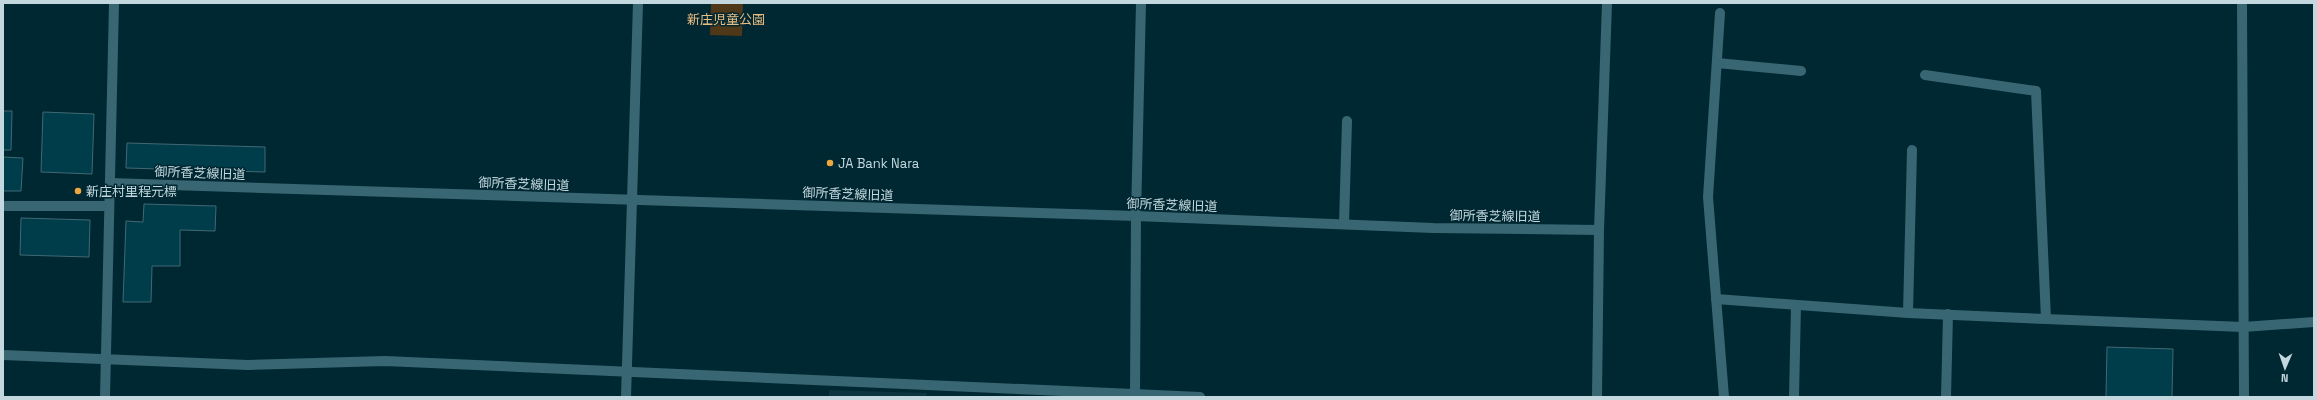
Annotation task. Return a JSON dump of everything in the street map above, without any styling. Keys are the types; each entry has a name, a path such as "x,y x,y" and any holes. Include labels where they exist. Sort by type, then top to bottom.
{"street":[{"path":"105,397 114,3"},
{"path":"626,397 638,3"},
{"path":"1135,396 1136,216 1141,3"},
{"path":"1597,397 1599,230 1607,3"},
{"path":"2242,3 2244,397"},
{"path":"1720,13 1708,197 1724,397"},
{"path":"1717,63 1801,71"},
{"path":"1925,75 2036,91 2046,319"},
{"path":"1344,224 1347,121"},
{"path":"1908,313 1912,150"},
{"name":"御所香芝線旧道","path":"110,183 1136,216 1433,228 1599,230"},
{"path":"3,206 109,206"},
{"path":"1716,299 1908,313 2243,327 2314,322"},
{"path":"1794,397 1796,305"},
{"path":"1946,397 1948,314"},
{"path":"3,356 248,365 385,361 1135,396 1200,397"}],"shaded area":[{"path":"829,390 927,393 927,397 829,397"}],"green space":[{"name":"新庄児童公園","path":"711,3 743,3 742,36 710,35"}],"building":[{"path":"3,111 12,111 11,150 3,150"},
{"path":"43,112 94,114 92,174 41,172"},
{"path":"127,143 265,147 265,172 126,168"},
{"path":"3,157 23,158 21,191 3,191"},
{"path":"144,204 216,206 215,231 180,230 180,266 152,266 151,302 123,302 126,221 143,222"},
{"path":"21,218 90,220 89,257 20,255"},
{"path":"2107,347 2173,349 2172,397 2106,397"}],"place":[{"name":"JA Bank Nara","path":"830,163"},
{"name":"新庄村里程元標","path":"78,191"}]}
